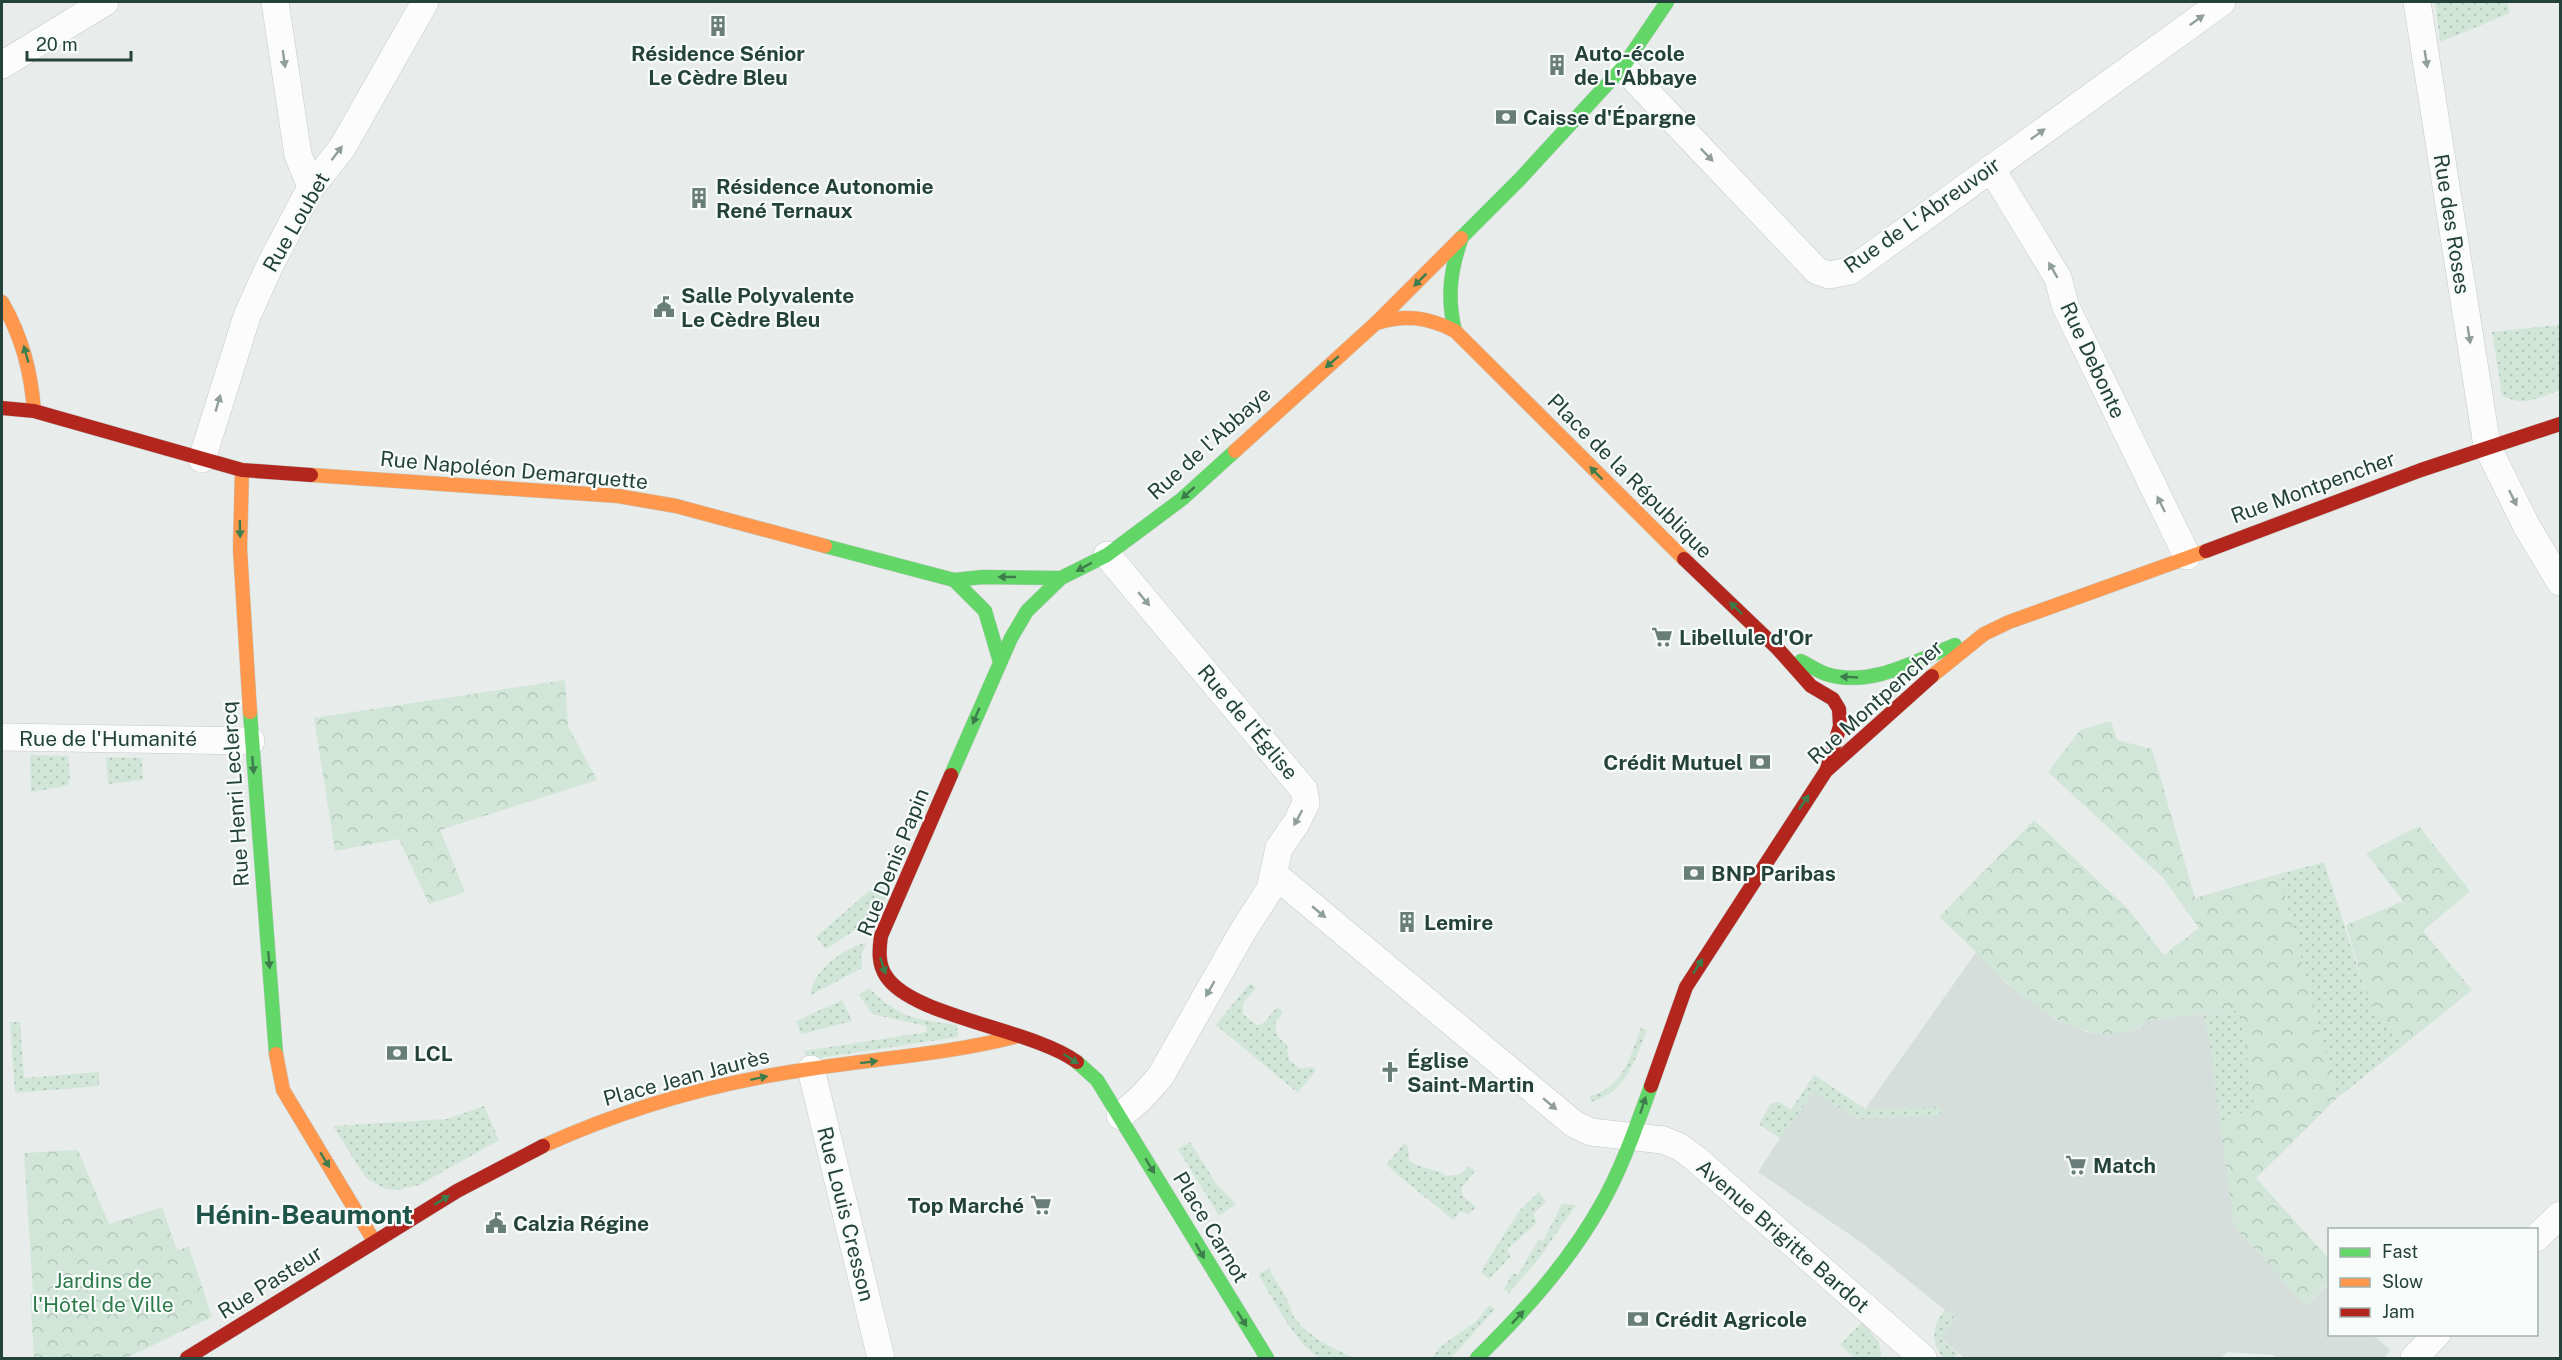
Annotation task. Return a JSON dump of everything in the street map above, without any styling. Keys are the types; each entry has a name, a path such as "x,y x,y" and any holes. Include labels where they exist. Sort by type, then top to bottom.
{"main road":[{"name":"Rue de l'Abbaye","path":"1060,578 1107,555 1182,499 1376,323 1520,179 1623,66 1667,2"},
{"name":"Rue de l'Abbaye","path":"1455,331 1449,298 1450,270 1461,239"},
{"path":"2,302 23,343 32,377 34,411"},
{"name":"Rue de l'Abbaye","path":"1376,323 1395,316 1413,315 1439,322 1455,331"},
{"name":"Place de la République","path":"1455,331 1631,508 1778,649 1810,686 1833,699 1839,709 1840,726 1827,771"},
{"name":"Rue Napoléon Demarquette","path":"2,408 34,411 242,470 618,496 676,506 954,580 983,577 1060,578"},
{"name":"Rue Montpencher","path":"1477,1359 1520,1316 1568,1255 1601,1205 1632,1139 1686,987 1827,771 1921,684 1984,634 2009,622 2487,446 2560,424"},
{"name":"Rue Henri Leclercq","path":"242,470 241,570 251,741 277,1065 283,1090 294,1110 374,1241"},
{"name":"Rue Denis Papin","path":"1018,1036 905,993 895,986 884,973 879,953 881,936 891,911 1000,662 1027,611 1060,578"},
{"path":"954,580 985,611 1000,662"},
{"name":"Place de la République","path":"1778,649 1826,674 1851,679 1884,673 1984,634"},
{"path":"1018,1036 1049,1046 1074,1059 1097,1080 1119,1116"},
{"name":"Place Jean Jaurès","path":"374,1241 489,1173 567,1134 631,1111 692,1093 789,1072 962,1049 1018,1036"},
{"name":"Place Carnot","path":"1119,1116 1267,1359"},
{"name":"Rue Pasteur","path":"188,1359 374,1241"}],"street":[{"path":"2,65 105,2"},
{"path":"275,2 298,155 311,186"},
{"name":"Rue Loubet","path":"202,459 247,316 270,265 311,186 342,148 425,2"},
{"name":"Rue de L'Abreuvoir","path":"1623,66 1817,270 1829,275 1850,270 2222,2"},
{"name":"Rue des Roses","path":"2417,2 2487,446 2527,527 2560,582"},
{"name":"Rue Debonte","path":"1991,168 2058,278 2065,305 2187,556"},
{"name":"Rue de l'Église","path":"1107,555 1304,790 1306,803 1297,822 1279,848 1275,858 1270,890 1243,931 1169,1064 1140,1099 1119,1116"},
{"name":"Rue de l'Humanité","path":"2,737 251,741"},
{"name":"Avenue Brigitte Bardot","path":"1274,874 1574,1124 1592,1132 1632,1139 1663,1140 1680,1147 1923,1359"},
{"name":"Rue Louis Cresson","path":"811,1069 881,1359"},
{"path":"2538,1236 2560,1215"},
{"path":"2415,1359 2437,1336"}],"shaded area":[{"path":"1977,951 2005,982 2056,1020 2087,1032 2110,1034 2127,1032 2140,1027 2147,1020 2240,1010 2254,1105 2220,1127 2306,1306 2326,1286 2328,1288 2328,1336 2375,1336 2390,1350 2385,1358 2278,1358 2273,1355 2227,1352 2221,1358 1964,1358 1940,1337 1956,1319 1862,1243 1758,1172 1780,1138 1759,1124 1771,1104 1779,1102 1791,1110 1814,1075 1865,1109"}],"green space":[{"path":"2435,2 2507,2 2510,13 2440,42"},
{"path":"2560,325 2560,390 2524,401 2517,401 2502,395 2492,332"},
{"path":"565,680 568,726 597,780 440,830 465,892 429,904 399,839 335,851 314,718"},
{"path":"2111,721 2117,740 2152,749 2195,898 2279,874 2337,1098 2256,1178 2328,1258 2328,1283 2306,1306 2234,1226 2220,1126 2254,1105 2240,1010 2147,1020 2133,1030 2117,1034 2080,1029 2035,1006 2014,989 1939,917 2034,820 2128,909 2164,955 2199,928 2163,878 2048,772 2080,730"},
{"path":"30,755 68,756 70,779 67,786 31,792"},
{"path":"106,757 142,758 143,780 108,784"},
{"path":"2419,826 2470,891 2423,931 2472,990 2405,1044 2368,999 2346,925 2403,901 2366,853"},
{"path":"2324,862 2368,999 2405,1044 2337,1098 2279,874"},
{"path":"899,865 872,928 853,931 826,949 816,937"},
{"path":"866,943 861,956 862,968 811,995 813,986 823,969 849,949"},
{"path":"1250,983 1256,988 1243,1003 1243,1014 1256,1025 1263,1024 1277,1007 1283,1012 1275,1023 1277,1036 1287,1045 1289,1060 1299,1068 1312,1067 1316,1070 1298,1093 1216,1025"},
{"path":"869,988 890,1006 909,1016 957,1025 958,1037 807,1060 804,1051 927,1032 926,1026 872,1014 859,995"},
{"path":"842,1000 852,1021 801,1034 796,1021"},
{"path":"2240,1010 2254,1105 2220,1126 2204,1015"},
{"path":"10,1022 20,1022 24,1078 99,1072 99,1086 15,1093"},
{"path":"1641,1028 1647,1030 1628,1074 1613,1091 1591,1102 1590,1096 1601,1092 1618,1079 1629,1060"},
{"path":"1814,1075 1865,1109 1940,1107 1941,1116 1858,1119 1814,1092 1780,1138 1759,1124 1771,1104 1779,1102 1791,1110"},
{"path":"484,1106 499,1140 419,1185 398,1190 386,1189 366,1178 333,1126 447,1119"},
{"path":"1190,1142 1217,1185 1236,1204 1219,1216 1178,1149"},
{"path":"1404,1143 1408,1146 1409,1160 1418,1165 1447,1176 1461,1174 1469,1166 1475,1171 1462,1187 1462,1195 1476,1207 1469,1214 1460,1212 1453,1220 1386,1165"},
{"name":"Jardins de l'Hôtel de Ville","path":"78,1150 109,1224 162,1207 177,1250 189,1247 212,1317 126,1358 34,1358 30,1294 33,1293 24,1153"},
{"path":"1539,1192 1546,1202 1533,1214 1537,1222 1507,1250 1511,1256 1489,1279 1481,1272 1484,1266 1520,1210"},
{"path":"1562,1204 1576,1205 1537,1261 1509,1293 1504,1289 1513,1273 1518,1275 1538,1240 1543,1241"},
{"path":"1269,1269 1288,1301 1293,1316 1303,1328 1320,1341 1353,1358 1321,1358 1303,1344 1259,1276 1261,1272"},
{"path":"1490,1305 1495,1309 1451,1358 1432,1358 1441,1346 1474,1323"},
{"path":"1945,1310 1956,1319 1940,1337 1958,1354 1954,1358 1944,1358 1936,1346 1935,1328"},
{"path":"1862,1322 1879,1342 1881,1358 1855,1358 1840,1345"}],"traffic: fast":[{"path":"1461,238 1520,179 1623,67 1667,2"},
{"path":"1455,331 1450,296 1454,263 1461,240"},
{"path":"951,775 1011,638 1027,611 1061,578 1107,555 1182,499 1235,451"},
{"path":"825,546 954,580 983,577 1061,578"},
{"path":"954,580 985,611 1000,662"},
{"path":"1801,661 1826,674 1859,678 1892,671 1955,645"},
{"path":"250,712 276,1054"},
{"path":"1077,1062 1097,1080 1267,1358"},
{"path":"1477,1358 1545,1286 1588,1226 1616,1177 1651,1086"}],"traffic: slow":[{"path":"1235,451 1376,323 1461,238"},
{"path":"2,302 15,328 24,355 31,382 34,411"},
{"path":"1376,323 1397,318 1416,318 1455,331 1684,559"},
{"path":"242,470 240,549 250,712"},
{"path":"311,475 618,496 676,506 825,546"},
{"path":"1932,676 1984,634 2009,622 2206,551"},
{"path":"543,1146 641,1108 741,1081 940,1051 1018,1036"},
{"path":"276,1054 283,1090 374,1241"}],"traffic: jam":[{"path":"2,408 34,411 242,470 311,475"},
{"path":"2206,551 2421,470 2560,424"},
{"path":"1684,559 1778,649 1811,686 1833,699 1839,709 1840,726 1827,769"},
{"path":"1651,1086 1686,987 1826,771 1932,676"},
{"path":"951,775 881,936 880,957 883,971 900,990 921,1002 946,1013 1032,1040 1077,1062"},
{"path":"187,1358 457,1191 543,1146"}],"place":[{"name":"Résidence Sénior Le Cèdre Bleu","path":"718,26"},
{"name":"Auto-école de L'Abbaye","path":"1557,65"},
{"name":"Caisse d'Épargne","path":"1506,117"},
{"name":"Résidence Autonomie René Ternaux","path":"699,198"},
{"name":"Salle Polyvalente Le Cèdre Bleu","path":"664,307"},
{"name":"Libellule d'Or","path":"1662,637"},
{"name":"Crédit Mutuel","path":"1760,762"},
{"name":"BNP Paribas","path":"1694,873"},
{"name":"Lemire","path":"1407,922"},
{"name":"LCL","path":"397,1053"},
{"name":"Église Saint-Martin","path":"1390,1072"},
{"name":"Match","path":"2076,1165"},
{"name":"Top Marché","path":"1041,1205"},
{"name":"Calzia Régine","path":"496,1223"},
{"name":"Crédit Agricole","path":"1638,1319"}],"district":[{"name":"Hénin-Beaumont","path":"304,1214"}]}
